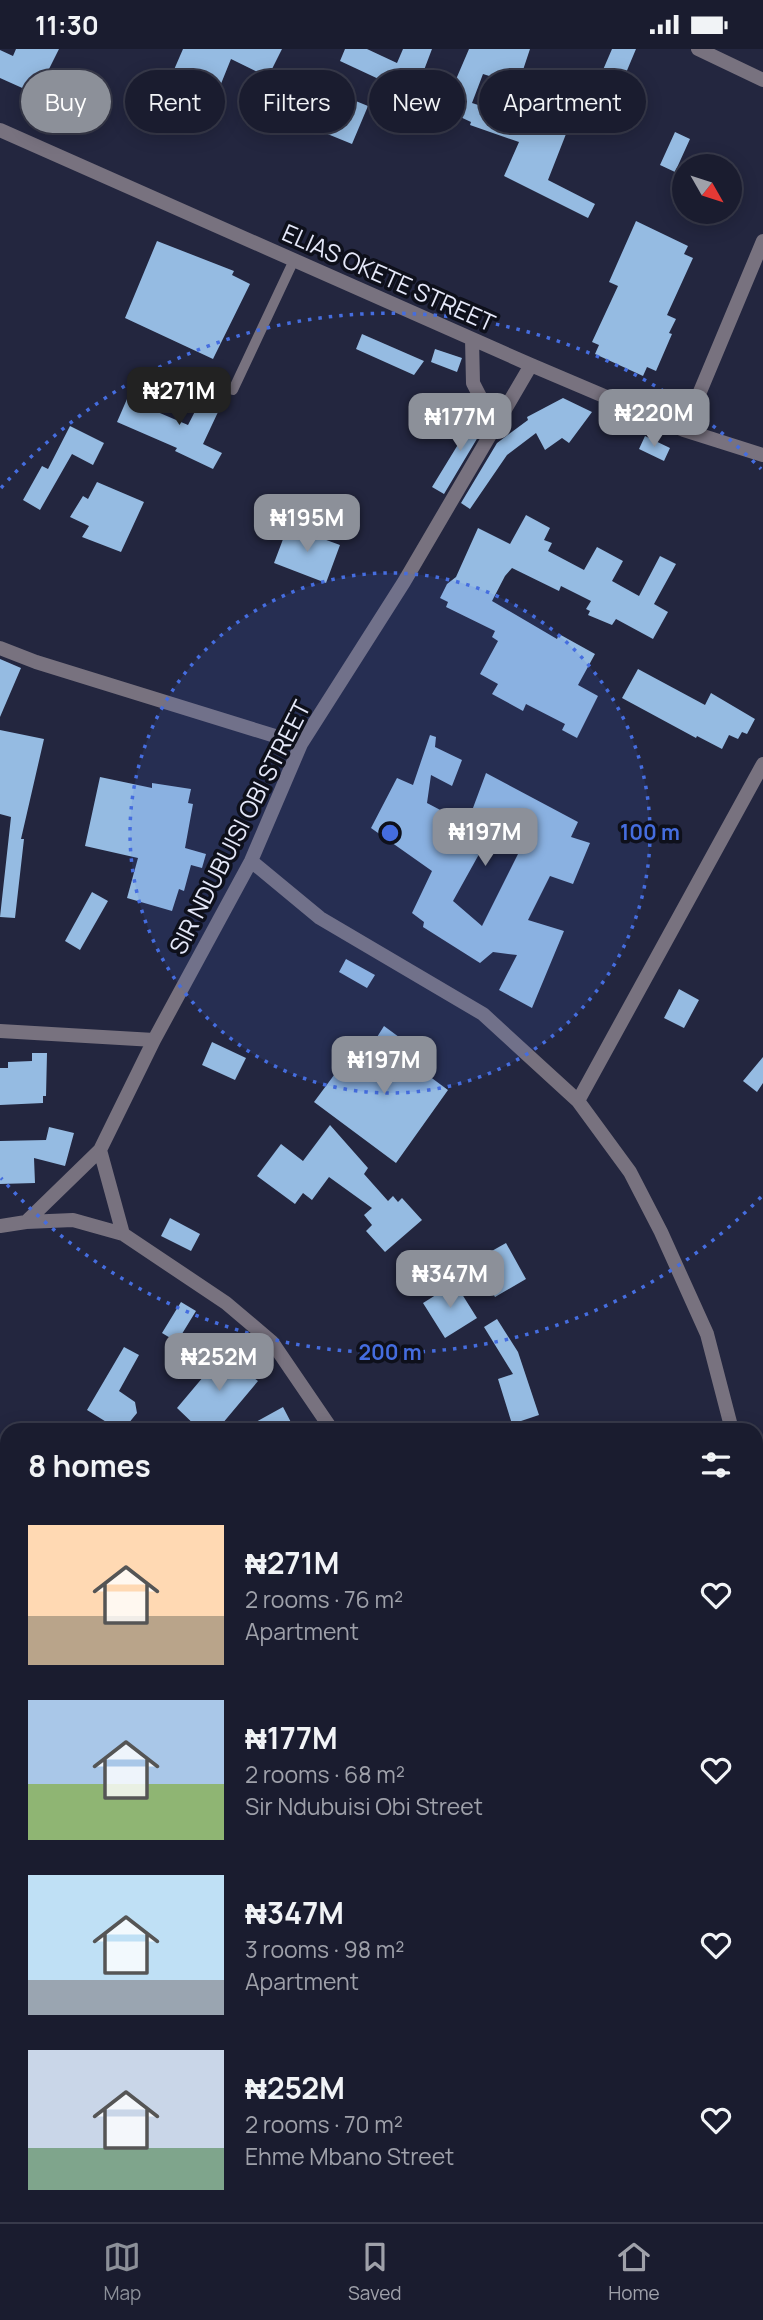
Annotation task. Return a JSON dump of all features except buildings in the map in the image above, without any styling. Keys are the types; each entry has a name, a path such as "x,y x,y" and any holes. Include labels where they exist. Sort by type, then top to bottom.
{"street":[{"path":"698,49 763,80"},
{"name":"ELIAS OKETE STREET","path":"0,130 531,365 684,430 763,455"},
{"path":"684,430 763,241"},
{"path":"472,339 473,383 495,423"},
{"name":"SIR NDUBUISI OBI STREET","path":"26,1222 100,1150 154,1040 251,861 302,744 404,582 531,365"},
{"path":"0,647 36,662 302,744"},
{"path":"578,1101 763,764"},
{"path":"251,861 320,918 482,1014 578,1101 630,1173 661,1232 707,1334 730,1423"},
{"path":"0,1031 154,1040"},
{"path":"100,1150 123,1234"},
{"path":"0,1226 73,1220 123,1234 226,1303 272,1342 326,1423"}],"lane":[{"path":"233,390 295,260"}]}
